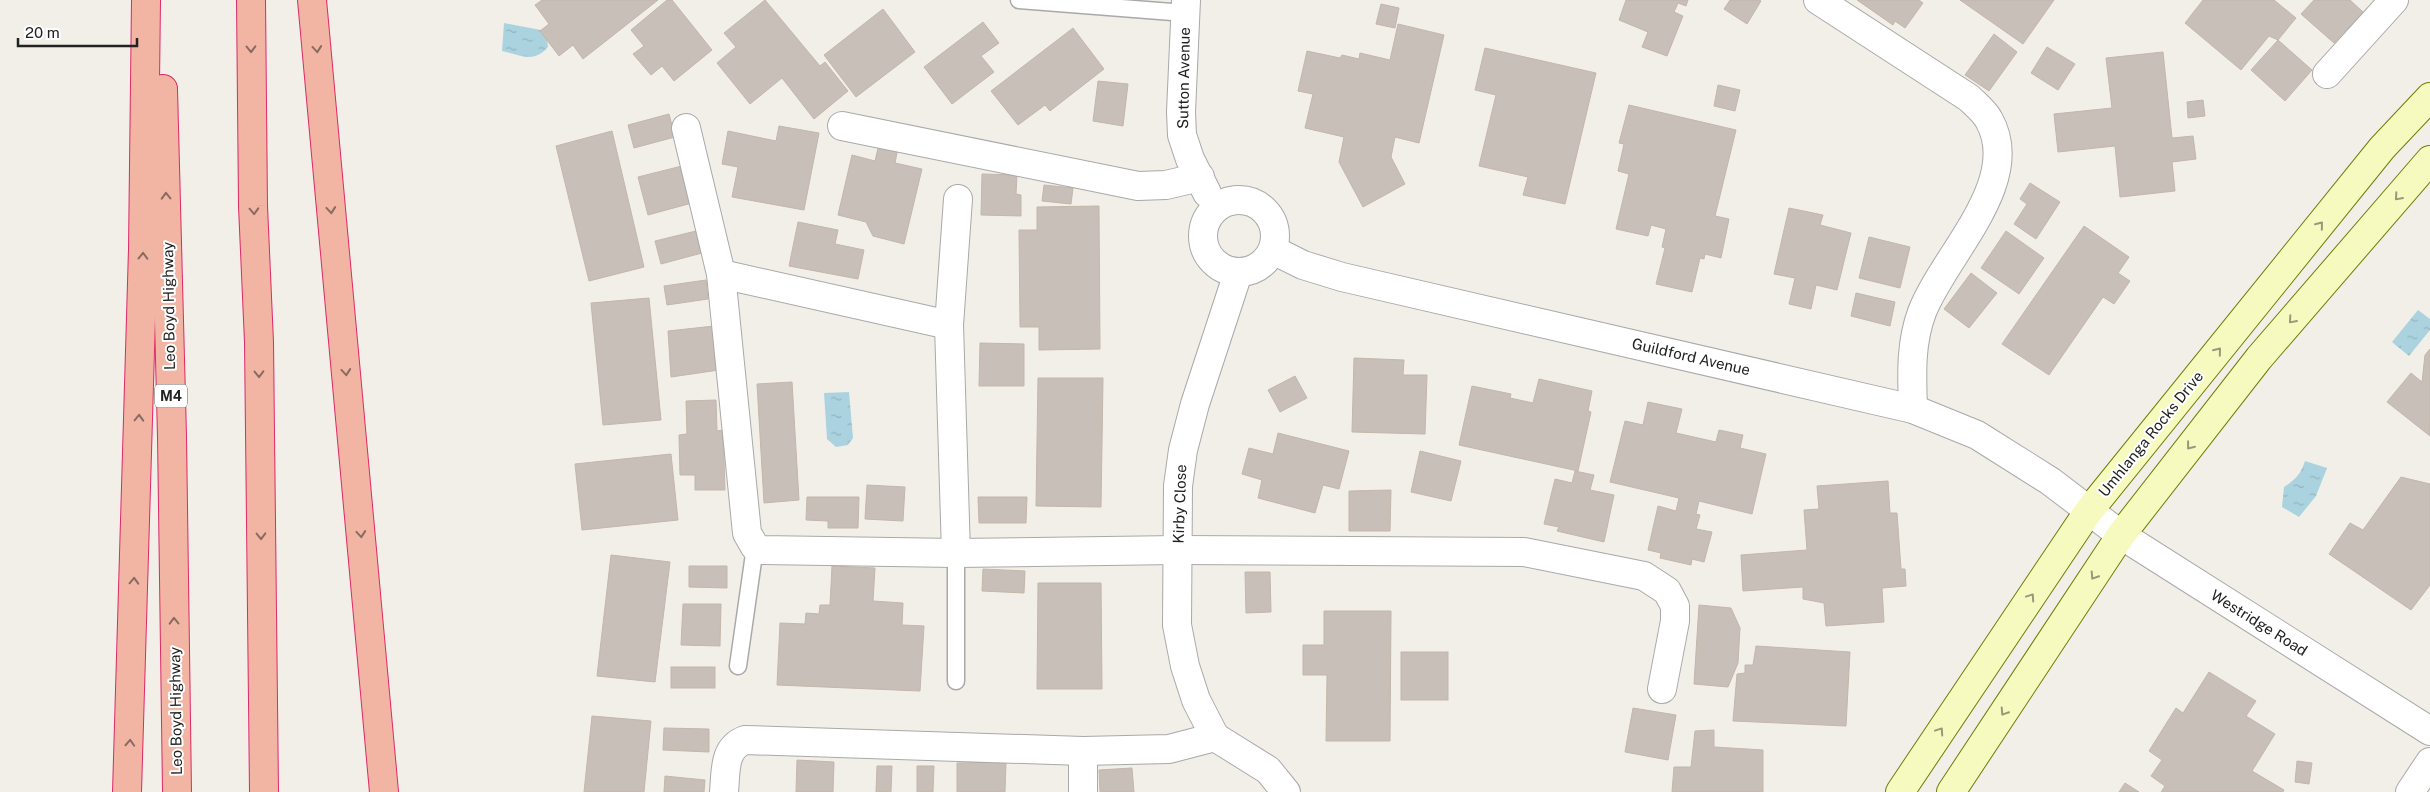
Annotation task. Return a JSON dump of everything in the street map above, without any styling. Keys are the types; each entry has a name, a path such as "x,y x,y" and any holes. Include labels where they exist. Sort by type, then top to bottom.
{"highway":[{"path":"127,792 143,249 146,0"},
{"name":"Leo Boyd Highway","path":"161,0 172,436 177,792"},
{"path":"251,0 253,206 259,342 264,792"},
{"path":"312,0 384,792"}],"main road":[{"name":"Umhlanga Rocks Drive","path":"1900,792 2088,512 2382,148 2430,97"},
{"path":"1951,792 2121,535 2260,358 2430,160"}],"street":[{"path":"1818,0 1969,98 1989,119 1998,140 1999,165 1991,193 1938,280 1923,310 1915,333 1912,359 1913,409"},
{"path":"2328,74 2394,0"},
{"name":"Sutton Avenue","path":"1186,7 1181,112 1182,135 1190,158 1213,209"},
{"path":"842,126 1138,186 1166,185 1200,177"},
{"path":"686,128 721,274 747,533 755,547 761,550 956,553 1178,550 1524,552 1644,576 1667,591 1675,606 1675,622 1662,689"},
{"path":"956,553 949,325 958,199"},
{"path":"1233,200 1252,202 1268,214 1275,232 1272,250 1265,262 1252,270 1238,273 1224,270 1211,260 1203,245 1203,228 1213,209 1233,200"},
{"name":"Guildford Avenue","path":"1272,250 1303,265 1342,277 1913,409 1977,435 2050,481 2088,512"},
{"name":"Kirby Close","path":"1215,737 1196,700 1185,666 1178,625 1178,486 1183,450 1195,404 1238,273"},
{"path":"721,274 949,325"},
{"name":"Westridge Road","path":"2088,512 2121,535 2430,731"},
{"path":"724,792 727,761 730,751 736,743 745,740 1082,751 1170,750 1215,737 1268,770 1286,792"},
{"path":"1082,751 1083,792"},
{"path":"2410,792 2430,762"}],"lane":[{"path":"1019,0 1186,7"},
{"path":"738,666 755,547"},
{"path":"956,553 956,682"}],"water":[{"path":"504,23 546,31 548,47 532,57 502,51"},
{"path":"2418,310 2430,319 2430,330 2409,356 2392,342"},
{"path":"849,392 853,438 848,445 836,447 827,439 824,393"},
{"path":"2305,461 2327,468 2316,496 2299,517 2282,507 2284,487 2302,470"}],"building":[{"path":"542,0 658,0 583,59 573,45 559,56 540,31 549,24 535,5"},
{"path":"667,0 672,0 712,50 674,81 662,66 651,75 633,54 644,46 631,30"},
{"path":"765,0 820,66 825,62 848,91 814,119 782,78 750,104 717,63 736,47 724,33"},
{"path":"1626,0 1688,0 1686,6 1678,3 1674,12 1683,16 1667,56 1642,47 1648,32 1619,20"},
{"path":"1730,0 1761,1 1747,24 1724,9"},
{"path":"1857,0 1919,0 1923,3 1905,28 1895,21 1893,25"},
{"path":"1960,0 2054,0 2023,44"},
{"path":"2203,0 2274,0 2296,18 2278,40 2269,36 2241,70 2185,23"},
{"path":"2314,0 2350,0 2363,12 2334,43 2301,14"},
{"path":"1381,4 1399,8 1395,28 1376,24"},
{"path":"883,9 915,52 856,97 824,55"},
{"path":"983,22 999,43 981,56 994,72 952,104 924,67"},
{"path":"1398,24 1444,35 1419,143 1395,137 1391,157 1405,184 1363,207 1339,162 1344,137 1305,128 1313,94 1298,91 1307,51 1340,58 1342,55 1359,59 1360,53 1390,60"},
{"path":"1073,28 1104,69 1050,111 1045,105 1018,125 991,91"},
{"path":"1994,34 2017,52 1989,91 1965,75"},
{"path":"2278,40 2312,70 2285,101 2251,70"},
{"path":"2047,47 2075,64 2058,90 2031,73"},
{"path":"1485,48 1596,73 1565,204 1523,195 1528,177 1479,166 1496,95 1475,90"},
{"path":"2163,52 2172,138 2193,136 2196,159 2172,162 2175,191 2120,197 2115,146 2058,152 2054,114 2112,108 2106,58"},
{"path":"1098,81 1128,84 1123,126 1093,121"},
{"path":"1718,85 1740,90 1735,111 1714,106"},
{"path":"2203,100 2205,116 2188,118 2187,102"},
{"path":"1629,105 1736,130 1715,216 1729,219 1721,258 1705,254 1704,259 1700,258 1692,292 1656,284 1665,248 1662,247 1666,229 1651,225 1648,236 1616,229 1629,174 1618,171 1624,144 1619,143"},
{"path":"669,114 675,137 634,148 628,125"},
{"path":"779,126 819,133 804,210 732,197 738,167 722,164 728,131 776,141"},
{"path":"612,131 644,267 589,281 556,146"},
{"path":"879,144 898,148 895,163 922,169 904,244 873,236 866,222 838,215 852,155 875,161"},
{"path":"682,166 692,203 648,215 638,177"},
{"path":"982,174 1017,175 1016,194 1021,195 1021,216 981,215"},
{"path":"2030,183 2060,202 2036,239 2014,224 2027,204 2020,199"},
{"path":"1044,185 1073,188 1071,204 1042,201"},
{"path":"1099,206 1100,349 1039,350 1039,327 1020,327 1019,230 1037,230 1037,207"},
{"path":"1789,208 1823,215 1820,225 1851,233 1837,290 1816,285 1811,309 1789,304 1795,278 1774,274"},
{"path":"798,222 838,230 835,244 864,250 858,279 789,266"},
{"path":"2084,226 2129,257 2118,273 2130,281 2114,304 2103,297 2049,375 2002,344"},
{"path":"696,231 702,253 661,264 655,241"},
{"path":"2006,231 2044,258 2019,294 1981,268"},
{"path":"1869,237 1910,247 1900,288 1859,278"},
{"path":"1971,273 1997,293 1969,328 1944,309"},
{"path":"706,280 708,299 667,305 664,286"},
{"path":"1856,293 1895,302 1890,326 1851,316"},
{"path":"649,298 661,420 603,425 591,303"},
{"path":"714,326 719,370 671,377 668,331"},
{"path":"980,343 1024,344 1024,386 979,386"},
{"path":"2430,349 2430,436 2387,402 2411,373 2422,382 2425,355"},
{"path":"1354,358 1404,360 1403,375 1427,375 1425,434 1352,432"},
{"path":"1295,376 1307,398 1280,412 1268,390"},
{"path":"1038,378 1103,378 1101,507 1036,506"},
{"path":"1539,379 1592,391 1588,411 1591,412 1578,471 1459,445 1472,386 1511,394 1510,398 1533,403"},
{"path":"792,382 799,500 764,503 757,384"},
{"path":"716,400 717,431 723,430 725,490 695,490 695,475 680,475 679,435 687,434 686,401"},
{"path":"1648,402 1682,409 1676,433 1716,442 1719,430 1743,435 1740,448 1766,454 1752,514 1699,501 1696,514 1700,515 1696,529 1712,532 1704,562 1692,559 1691,565 1660,558 1661,553 1648,550 1658,506 1676,511 1679,498 1610,482 1625,421 1643,425"},
{"path":"1278,433 1349,451 1339,489 1323,485 1315,513 1258,498 1262,480 1242,474 1249,448 1273,454"},
{"path":"1420,451 1461,461 1451,501 1411,492"},
{"path":"671,454 678,520 582,530 575,464"},
{"path":"1575,471 1594,475 1590,490 1614,495 1604,542 1557,531 1559,527 1544,524 1555,479 1572,483"},
{"path":"2401,477 2430,484 2430,585 2411,610 2329,554 2350,523 2363,530"},
{"path":"1888,481 1890,513 1897,513 1901,569 1905,569 1906,586 1882,588 1884,622 1826,626 1824,603 1803,599 1803,587 1743,591 1741,555 1807,550 1804,510 1819,509 1817,486"},
{"path":"867,485 905,487 903,521 865,519"},
{"path":"1391,490 1390,531 1349,531 1349,491"},
{"path":"807,497 859,497 858,528 828,528 828,521 806,520"},
{"path":"978,497 1027,497 1026,523 979,523"},
{"path":"611,555 670,562 655,682 597,676"},
{"path":"689,566 727,566 727,588 689,587"},
{"path":"832,566 875,568 873,601 903,603 902,625 924,626 920,691 777,685 780,623 805,624 806,613 819,614 820,605 830,605"},
{"path":"983,569 1025,571 1024,593 982,591"},
{"path":"1245,572 1270,572 1271,612 1246,613"},
{"path":"1038,583 1101,583 1102,689 1037,689"},
{"path":"683,604 721,604 720,646 681,645"},
{"path":"1699,605 1731,608 1740,628 1738,663 1728,687 1694,684"},
{"path":"1324,611 1391,611 1390,741 1326,741 1327,675 1303,675 1303,645 1324,645"},
{"path":"1756,646 1850,652 1846,726 1733,721 1737,674 1745,673 1745,665 1753,665"},
{"path":"1401,652 1448,652 1448,700 1401,700"},
{"path":"671,667 715,667 715,688 671,688"},
{"path":"2209,672 2256,701 2246,716 2275,734 2252,771 2284,790 2283,792 2161,792 2165,786 2151,776 2162,760 2149,751 2176,708 2183,713"},
{"path":"1633,708 1676,715 1668,760 1625,752"},
{"path":"592,716 651,721 644,792 584,792"},
{"path":"664,728 709,729 709,752 663,750"},
{"path":"1714,730 1714,747 1763,750 1763,792 1672,792 1674,767 1691,767 1695,731"},
{"path":"797,760 834,762 833,792 796,792"},
{"path":"2297,761 2312,763 2309,784 2295,782"},
{"path":"1006,762 1005,792 957,792 957,763"},
{"path":"877,766 892,766 891,792 876,792"},
{"path":"917,766 934,766 933,792 917,792"},
{"path":"1132,768 1134,792 1100,792 1099,770"},
{"path":"665,776 705,780 704,792 664,792"},
{"path":"2125,783 2139,792 2119,792"}]}
